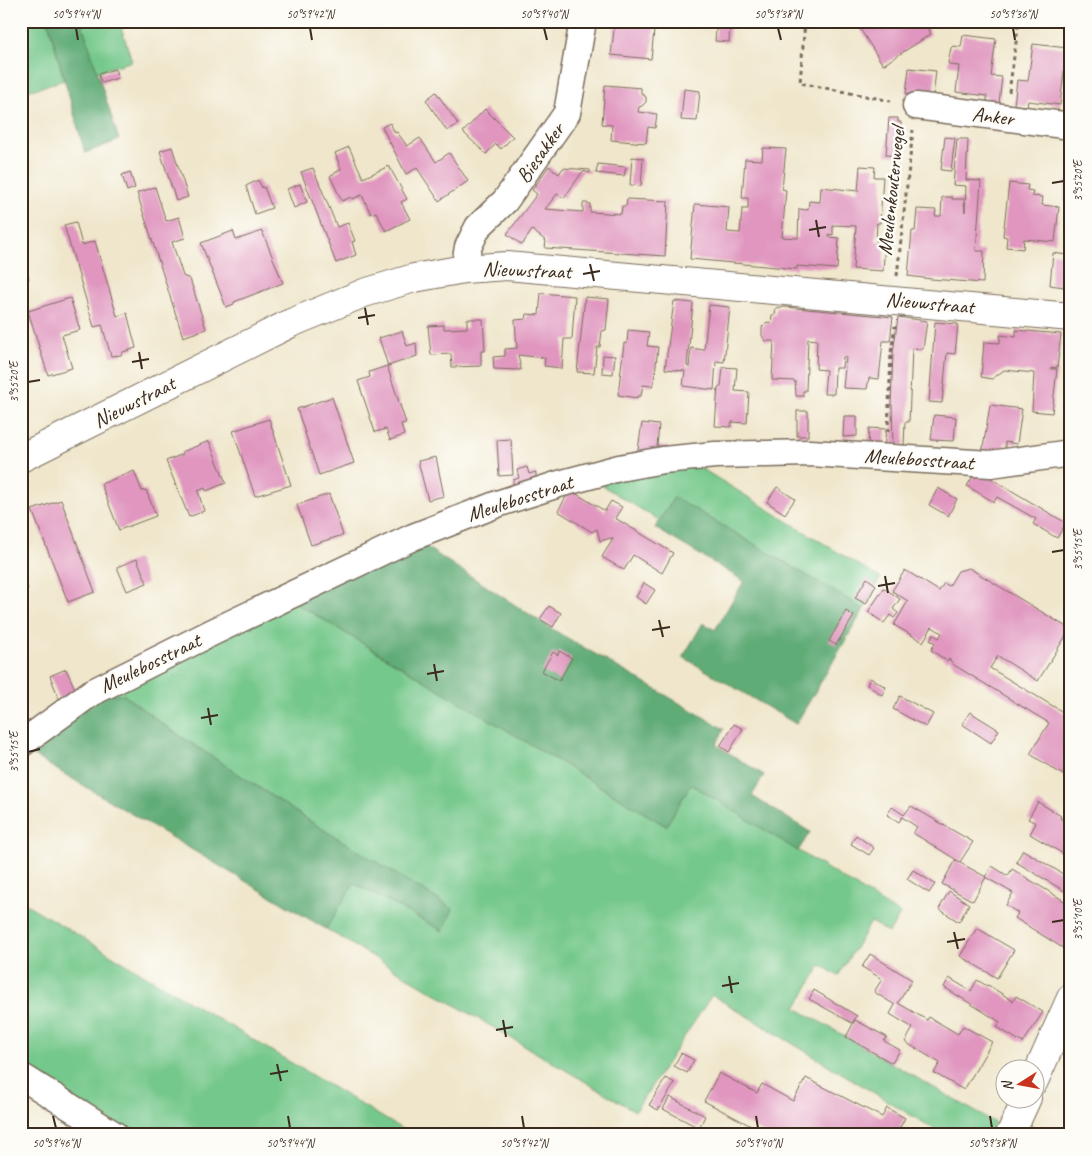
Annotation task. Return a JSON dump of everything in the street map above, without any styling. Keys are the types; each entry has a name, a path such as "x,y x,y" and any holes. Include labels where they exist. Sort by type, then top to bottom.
{"street":[{"name":"Biesakker","path":"464,269 468,247 478,227 505,201 568,113 583,21"},
{"name":"Anker","path":"916,106 1071,126"},
{"name":"Nieuwstraat","path":"21,458 291,323 364,293 414,278 464,269 506,266 1071,317"},
{"name":"Meulebosstraat","path":"21,744 91,692 213,632 413,537 500,503 559,484 619,468 663,460 715,455 810,452 990,464 1071,453"},
{"path":"1044,1059 1071,998"},
{"path":"21,1076 116,1135"},
{"path":"1010,1135 1022,1108"}],"path":[{"name":"Meulenkouterwegel","path":"806,21 800,82 916,106 896,291 898,300 892,353 888,456"},
{"path":"1006,118 1019,21"}],"green space":[{"path":"21,21 48,21 64,80 21,93"},
{"path":"48,21 81,21 119,140 85,153"},
{"path":"81,21 119,21 132,61 97,72"},
{"path":"691,462 880,578 864,609 674,497 660,521 598,483"},
{"path":"674,497 864,609 796,724 683,657 703,623 715,630 744,581 655,528"},
{"path":"418,542 552,629 724,729 716,745 764,775 752,796 810,832 798,851 691,784 666,826 294,602"},
{"path":"294,602 666,826 691,784 900,914 889,933 871,922 838,976 821,965 796,1008 995,1123 989,1135 944,1135 712,995 635,1111 326,929 354,883 443,931 453,909 308,820 164,725 124,695 106,694"},
{"path":"106,694 124,695 164,725 308,820 453,909 443,931 354,883 326,929 27,752"},
{"path":"21,901 412,1135 132,1135 21,1066"}],"building":[{"path":"615,21 655,21 651,59 611,55"},
{"path":"717,21 730,22 729,42 715,41"},
{"path":"855,21 923,21 931,34 883,65"},
{"path":"963,35 996,39 991,76 1002,77 999,103 987,101 987,96 956,92 959,66 948,63 951,48 953,46 961,47"},
{"path":"1033,44 1067,48 1060,105 1028,101 1027,106 1014,105 1017,80 1028,81"},
{"path":"909,68 936,71 933,96 906,94"},
{"path":"115,69 118,78 101,83 99,74"},
{"path":"605,85 641,88 641,93 646,97 646,102 639,107 638,112 657,114 655,128 648,127 646,143 611,140 612,125 602,124"},
{"path":"684,89 700,91 697,121 681,120"},
{"path":"436,92 458,124 447,131 426,100"},
{"path":"485,109 513,137 501,149 496,144 486,154 463,132"},
{"path":"889,118 898,118 898,122 901,122 899,156 886,155"},
{"path":"390,123 395,133 397,132 407,146 420,138 436,162 449,153 468,181 439,201 417,168 406,174 382,127"},
{"path":"945,137 955,138 951,171 941,170"},
{"path":"957,139 968,139 966,180 981,181 976,251 984,251 983,283 908,276 912,231 915,231 917,209 936,210 935,216 941,216 942,197 952,197 952,199 964,199 965,212 966,186 953,185"},
{"path":"172,147 188,197 176,201 160,151"},
{"path":"349,147 363,178 389,166 407,199 401,202 410,219 386,231 376,212 371,214 362,195 342,201 330,176 341,169 335,153"},
{"path":"763,148 786,149 782,189 786,190 782,237 798,238 799,209 808,210 809,201 820,202 821,187 858,191 860,166 875,167 874,177 883,177 880,223 877,223 876,241 885,242 883,271 853,269 856,226 833,225 833,235 829,234 829,237 839,238 837,269 797,266 797,269 690,259 695,204 729,207 727,232 740,233 742,209 748,209 748,198 742,198 745,159 762,160"},
{"path":"632,157 643,158 641,186 630,185"},
{"path":"598,164 626,167 624,176 596,173"},
{"path":"549,166 559,174 563,168 590,170 590,173 583,171 564,198 557,194 545,209 583,212 583,203 587,203 590,204 590,212 621,214 622,206 626,206 627,199 668,201 665,256 545,248 546,241 532,230 522,245 507,234 537,194 532,190"},
{"path":"313,168 337,227 348,223 355,241 352,242 356,255 336,263 301,172"},
{"path":"130,172 135,188 127,191 122,175"},
{"path":"258,180 262,188 264,187 272,208 255,214 246,186"},
{"path":"1066,181 1071,182 1071,201 1064,200"},
{"path":"1009,183 1028,185 1027,190 1033,191 1032,196 1043,197 1042,205 1059,207 1055,242 1024,239 1023,249 1006,247 1007,237 1003,236"},
{"path":"300,184 307,202 294,208 287,189"},
{"path":"155,187 166,221 179,217 185,238 172,242 183,276 190,279 206,329 183,337 137,193"},
{"path":"76,222 82,245 95,241 117,316 127,313 136,348 123,352 121,355 111,356 102,325 94,327 64,225"},
{"path":"233,231 236,240 262,231 283,283 234,302 234,304 226,307 201,243"},
{"path":"1069,236 1071,236 1071,288 1050,285 1053,253 1067,255"},
{"path":"24,261 29,279 21,282 21,262"},
{"path":"21,283 28,304 21,306"},
{"path":"541,293 575,296 572,339 564,339 562,368 544,366 545,358 518,355 521,370 494,369 493,357 505,356 505,349 517,348 515,320 526,319 527,314 539,315"},
{"path":"585,297 609,299 606,330 602,331 600,347 597,347 594,373 577,372"},
{"path":"70,298 80,330 62,335 72,368 48,375 28,311"},
{"path":"674,301 693,303 687,366 689,367 691,348 704,350 709,305 730,307 724,362 716,361 714,390 683,386 685,371 665,369"},
{"path":"785,307 893,317 890,341 883,341 879,379 869,378 867,389 843,388 846,357 843,357 842,368 835,368 834,394 824,394 826,370 816,369 817,340 808,339 806,391 803,391 803,396 796,396 795,381 772,380 774,341 766,341 762,336 762,327 767,322 771,323 772,315 775,315 776,308"},
{"path":"898,317 927,321 923,349 912,348 909,422 905,422 904,445 893,445 891,405 893,353"},
{"path":"467,319 483,319 485,351 481,351 481,366 452,367 451,354 431,355 428,326 444,325 444,329 467,328"},
{"path":"935,322 958,324 955,354 947,353 942,403 929,402"},
{"path":"628,330 649,332 647,346 658,347 654,382 652,386 643,385 641,396 637,396 637,398 618,395 624,343 627,344"},
{"path":"1016,330 1061,334 1057,368 1051,367 1051,369 1057,369 1052,413 1032,411 1034,373 1004,370 992,379 981,377 984,342 1000,343 1000,335 1016,337"},
{"path":"402,331 407,346 416,343 417,356 388,366 379,338"},
{"path":"603,355 615,356 613,374 602,373"},
{"path":"387,366 406,423 401,424 404,435 390,440 386,429 375,432 358,381 370,377 369,372"},
{"path":"723,367 737,368 735,391 749,392 747,423 732,422 731,427 715,426 718,387 721,387"},
{"path":"1067,379 1071,379 1071,403 1065,402"},
{"path":"332,397 354,463 319,475 297,409"},
{"path":"990,405 1022,409 1017,444 1005,442 1005,458 982,454"},
{"path":"797,411 808,411 808,436 797,436"},
{"path":"934,415 956,417 954,441 931,440"},
{"path":"844,416 857,416 857,436 843,437"},
{"path":"269,419 291,485 255,496 233,431"},
{"path":"642,423 659,425 657,446 668,446 668,454 637,456"},
{"path":"869,428 886,429 884,449 868,448"},
{"path":"1071,433 1071,446 1067,447 1065,434"},
{"path":"511,439 513,475 499,476 497,440"},
{"path":"209,441 226,483 206,491 205,488 198,491 204,511 189,517 166,461"},
{"path":"436,457 444,496 428,500 418,461"},
{"path":"527,467 529,474 536,472 536,485 513,492 513,480 519,478 517,470"},
{"path":"977,470 1066,523 1057,538 1033,524 1036,519 997,497 994,502 967,486"},
{"path":"134,471 142,491 146,490 156,516 119,530 101,484"},
{"path":"777,487 795,499 785,514 767,502"},
{"path":"938,488 957,499 948,516 929,505"},
{"path":"570,490 605,511 611,501 622,507 615,518 673,553 662,573 633,555 624,570 602,557 613,539 600,541 597,529 592,532 558,511"},
{"path":"329,494 343,535 311,545 297,505"},
{"path":"61,500 95,592 68,602 32,510"},
{"path":"137,559 147,583 127,591 117,567"},
{"path":"969,568 1070,629 1038,681 998,656 990,668 1071,717 1071,780 1030,754 1049,723 954,665 949,659 947,661 931,650 935,643 930,640 933,634 939,638 942,633 932,627 923,642 894,625 908,601 892,591 905,570 939,591 944,583 949,586 958,571"},
{"path":"21,574 28,589 25,590 21,583"},
{"path":"867,578 876,585 866,604 855,598"},
{"path":"644,583 655,590 646,604 636,597"},
{"path":"884,588 900,599 893,609 898,613 894,618 890,615 884,623 868,612"},
{"path":"549,606 561,613 553,627 540,619"},
{"path":"846,611 854,616 836,645 829,641"},
{"path":"559,651 572,658 559,681 542,671 553,652 558,655"},
{"path":"66,669 77,693 60,701 50,676"},
{"path":"870,678 886,687 882,695 867,685"},
{"path":"900,696 933,714 926,727 893,709"},
{"path":"970,712 999,730 991,743 962,724"},
{"path":"734,724 743,729 729,752 720,746"},
{"path":"1038,802 1061,816 1060,818 1071,825 1070,858 1030,834 1036,823 1028,819"},
{"path":"911,806 973,842 960,862 913,833 917,827 902,817 899,822 887,815 892,807 904,815"},
{"path":"856,835 874,848 869,855 851,844"},
{"path":"1023,850 1063,874 1067,867 1071,869 1071,895 1016,862"},
{"path":"955,860 986,877 973,901 942,884"},
{"path":"992,866 1008,876 1012,869 1071,905 1071,941 1066,950 1015,918 1018,913 1006,905 1013,893 985,877"},
{"path":"913,870 935,884 929,893 907,879"},
{"path":"949,891 969,904 959,922 939,909"},
{"path":"977,928 1014,950 997,978 960,956"},
{"path":"870,954 912,980 898,1003 927,1020 929,1017 958,1034 963,1026 992,1042 964,1090 934,1073 940,1063 905,1042 913,1028 890,1014 895,1005 874,992 882,979 862,967"},
{"path":"949,978 971,991 977,980 1013,1001 1016,996 1043,1012 1023,1043 997,1027 1000,1022 944,987"},
{"path":"814,990 857,1016 852,1023 809,999"},
{"path":"855,1020 887,1037 884,1041 900,1050 892,1063 846,1037"},
{"path":"681,1053 694,1060 687,1073 674,1066"},
{"path":"719,1073 757,1093 762,1084 793,1101 806,1078 882,1117 887,1108 905,1118 896,1135 768,1135 704,1101"},
{"path":"666,1078 675,1083 658,1110 649,1105"},
{"path":"670,1097 705,1116 699,1128 663,1109"}]}
